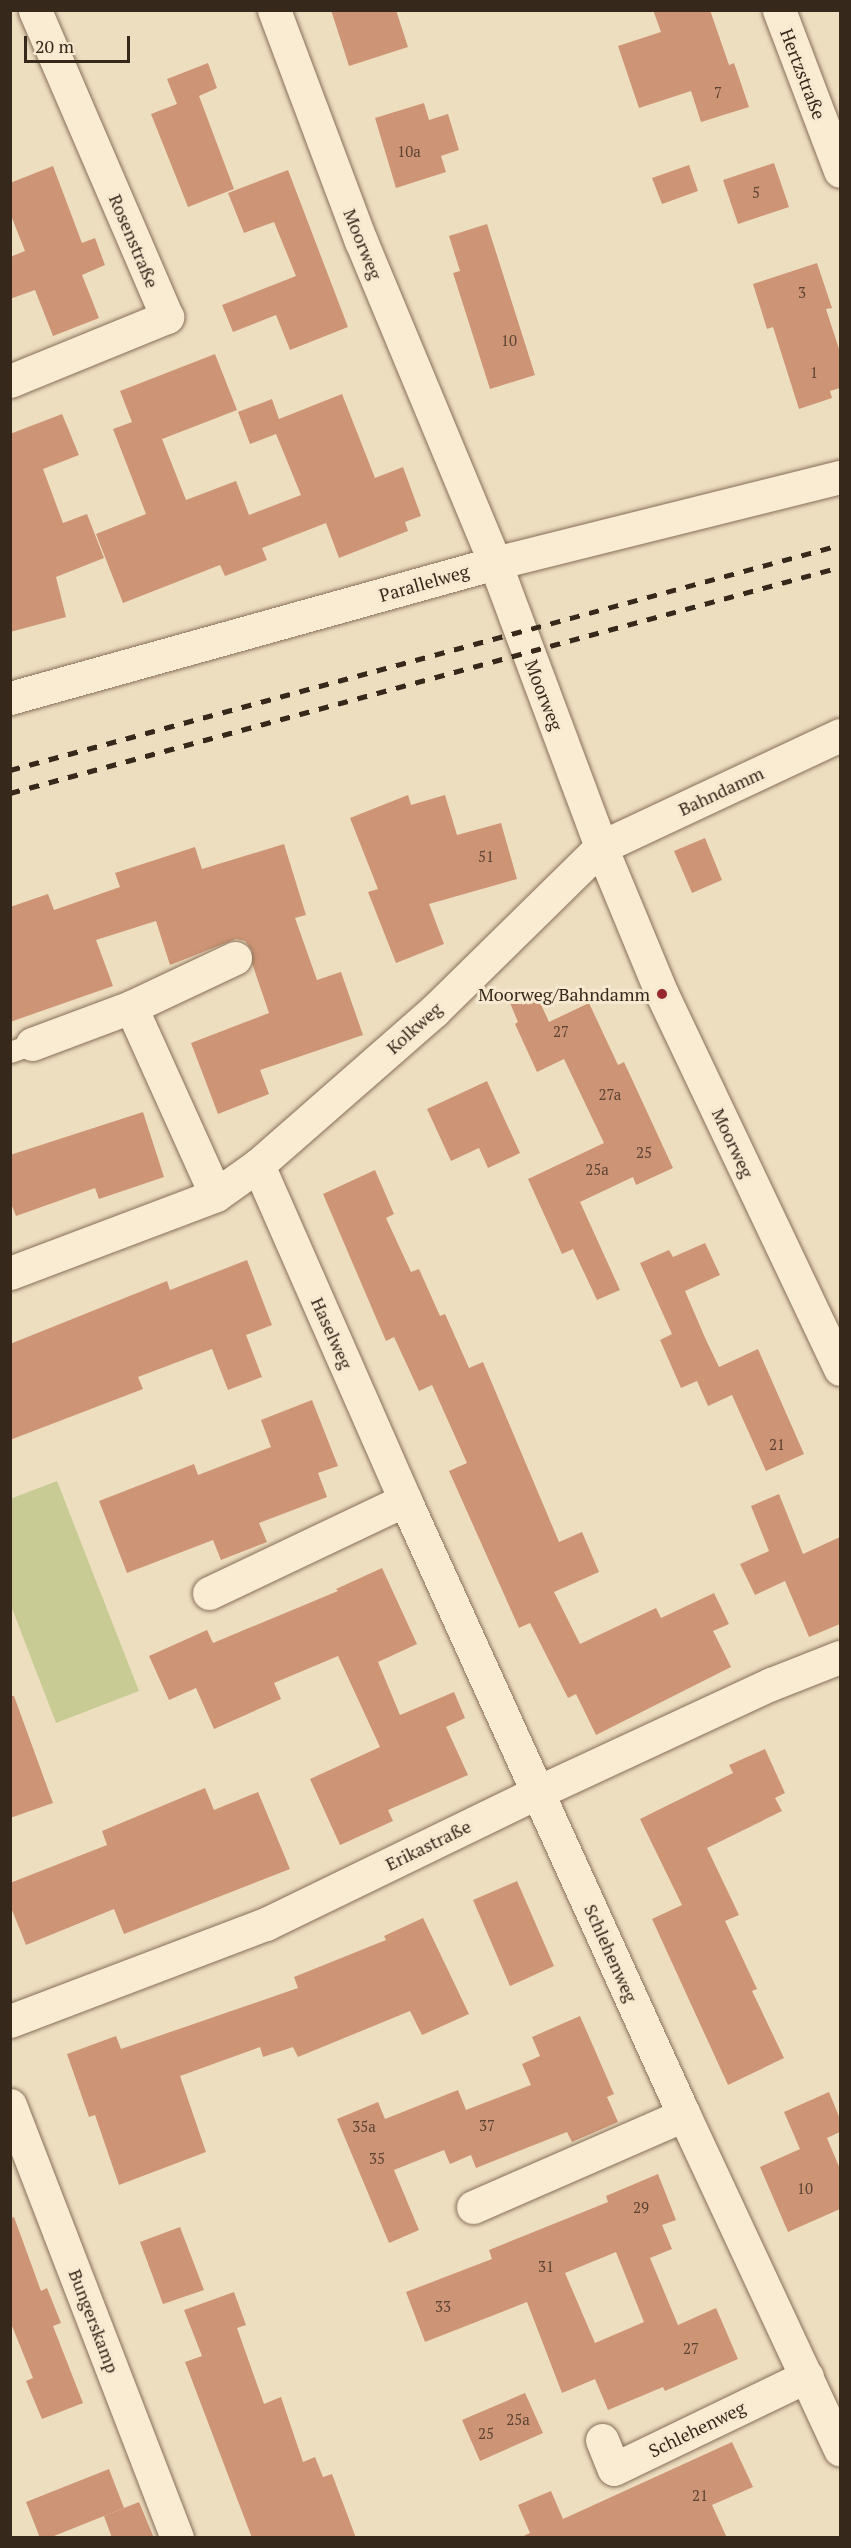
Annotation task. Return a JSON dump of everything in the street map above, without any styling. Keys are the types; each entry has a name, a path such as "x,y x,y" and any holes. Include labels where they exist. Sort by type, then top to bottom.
{"street":[{"name":"Rosenstraße","path":"10,381 167,317 35,10"},
{"name":"Moorweg","path":"274,10 361,241 495,563 601,847 662,994 840,1369"},
{"name":"Hertzstraße","path":"779,10 840,171"},
{"name":"Parallelweg","path":"10,698 495,563 840,477"},
{"name":"Bahndamm","path":"601,847 840,735"},
{"name":"Kolkweg","path":"10,1273 216,1195 258,1165 434,1011 601,847"},
{"path":"21,1048 131,1008 235,958"},
{"path":"131,1008 216,1195"},
{"name":"Haselweg","path":"258,1165 405,1500 538,1792"},
{"path":"209,1593 405,1500"},
{"name":"Erikastraße","path":"10,2020 266,1924 538,1792 771,1684 840,1657"},
{"name":"Schlehenweg","path":"538,1792 684,2115 840,2449"},
{"name":"Bungerskamp","path":"10,2105 177,2538"},
{"path":"473,2207 684,2115"},
{"name":"Schlehenweg","path":"602,2440 615,2469 807,2376"}],"green space":[{"path":"57,1481 139,1691 56,1723 11,1606 10,1499"}],"building":[{"path":"331,10 396,10 408,47 349,66"},
{"path":"653,10 710,10 729,65 734,63 749,107 701,122 691,91 639,108 618,46 661,32"},
{"path":"208,63 217,88 199,96 234,189 188,207 151,114 177,104 167,79"},
{"path":"424,103 429,120 448,114 459,150 441,156 446,172 396,188 375,118"},
{"path":"774,163 789,207 738,224 723,180"},
{"path":"689,165 698,191 662,204 652,178"},
{"path":"53,166 82,243 95,238 105,265 82,275 99,318 53,336 35,290 10,299 10,257 25,251 10,213 10,183"},
{"path":"288,170 348,327 290,350 276,315 233,332 222,305 296,276 274,222 244,233 228,193"},
{"path":"487,224 535,375 490,389 453,273 460,271 449,236"},
{"path":"817,263 832,308 826,309 840,352 840,388 830,391 832,398 799,409 773,327 767,329 753,284"},
{"path":"215,354 237,410 162,439 186,500 236,481 249,515 301,495 276,434 250,444 238,412 272,399 279,419 342,394 375,478 403,467 421,516 405,522 408,531 339,558 326,523 262,548 267,560 225,576 220,565 123,603 96,534 146,514 113,429 132,422 120,391"},
{"path":"62,414 79,455 43,469 63,523 87,514 104,558 56,577 66,617 10,632 10,434"},
{"path":"408,795 411,805 445,795 457,835 501,823 517,879 429,904 444,944 396,963 368,892 378,889 350,818"},
{"path":"705,838 722,880 692,893 674,851"},
{"path":"284,844 306,915 295,918 317,980 341,972 363,1035 260,1070 269,1094 218,1114 191,1043 269,1013 252,963 252,951 245,941 236,939 170,965 156,921 96,940 113,986 10,1022 10,907 48,894 54,910 120,887 115,873 195,847 202,869"},
{"path":"535,991 549,1022 589,1003 618,1065 624,1062 673,1168 636,1185 633,1177 580,1202 620,1290 597,1300 573,1249 562,1254 528,1179 604,1143 564,1059 537,1072 515,1024 518,1022 510,1003"},
{"path":"487,1081 520,1153 488,1168 479,1148 451,1161 427,1109"},
{"path":"143,1112 164,1177 99,1199 95,1188 16,1216 10,1201 10,1155"},
{"path":"375,1170 394,1214 386,1218 411,1272 419,1269 440,1316 445,1314 469,1368 483,1362 559,1542 582,1532 599,1572 554,1592 580,1644 656,1608 661,1618 714,1593 729,1624 713,1631 731,1667 596,1735 576,1694 568,1698 530,1623 519,1628 449,1471 467,1463 432,1385 419,1391 394,1337 386,1341 323,1194"},
{"path":"705,1243 720,1275 685,1291 706,1340 719,1367 758,1349 804,1454 766,1471 732,1395 708,1406 697,1381 681,1388 660,1340 672,1334 640,1263 669,1250 673,1257"},
{"path":"247,1260 272,1325 246,1335 262,1377 228,1390 212,1349 138,1377 143,1389 10,1440 10,1344 167,1281 170,1290"},
{"path":"312,1400 338,1466 318,1473 327,1497 259,1523 267,1542 221,1560 213,1540 127,1573 99,1501 194,1464 198,1475 271,1447 261,1420"},
{"path":"779,1494 803,1554 840,1537 840,1624 809,1637 785,1581 755,1595 740,1564 769,1551 751,1506"},
{"path":"382,1568 417,1644 378,1662 400,1715 454,1692 465,1718 446,1727 468,1775 388,1810 393,1821 340,1845 310,1779 380,1747 338,1656 274,1683 281,1699 214,1729 196,1688 169,1700 149,1656 207,1630 213,1643 338,1591 336,1589"},
{"path":"10,1696 14,1696 53,1803 10,1818"},
{"path":"765,1749 785,1793 775,1798 782,1811 707,1848 739,1915 725,1921 757,1989 752,1991 784,2058 728,2085 652,1919 682,1905 640,1819 733,1773 729,1765"},
{"path":"205,1788 214,1810 258,1792 290,1869 124,1934 114,1909 26,1945 10,1905 10,1883 107,1845 102,1831"},
{"path":"517,1881 554,1966 510,1986 473,1900"},
{"path":"423,1918 469,2014 422,2035 410,2011 298,2057 293,2047 263,2057 260,2047 180,2076 206,2152 119,2185 95,2115 89,2117 67,2054 116,2036 121,2049 298,1988 294,1977 386,1940 384,1936"},
{"path":"580,2016 614,2094 607,2097 618,2122 572,2142 567,2132 476,2168 471,2155 450,2164 444,2150 394,2170 419,2230 389,2243 337,2119 378,2102 385,2119 458,2090 466,2110 531,2085 522,2064 540,2056 532,2037"},
{"path":"829,2092 840,2119 840,2132 827,2138 840,2169 840,2209 788,2232 760,2167 800,2149 784,2112"},
{"path":"658,2174 676,2220 662,2225 672,2249 650,2258 678,2325 716,2308 738,2359 665,2391 663,2387 608,2410 595,2379 562,2393 527,2302 425,2342 406,2292 492,2259 489,2250 608,2202 606,2196","holes":["616,2252 644,2322 595,2343 565,2273"]},
{"path":"14,2217 41,2291 47,2288 61,2323 53,2326 83,2403 42,2419 26,2381 33,2378 10,2321 10,2218"},
{"path":"180,2227 204,2290 163,2304 140,2242"},
{"path":"234,2292 246,2325 237,2328 264,2404 281,2397 303,2462 315,2457 323,2477 332,2474 356,2538 252,2538 185,2362 202,2356 184,2310"},
{"path":"525,2393 543,2433 480,2461 462,2420"},
{"path":"732,2442 753,2487 712,2505 727,2538 519,2538 557,2521 530,2533 518,2505 551,2491 563,2519"},
{"path":"109,2469 124,2508 49,2538 40,2538 26,2502"},
{"path":"139,2502 154,2538 112,2538 104,2516"}],"railway":[{"path":"10,770 840,545"},
{"path":"10,793 840,567"}],"place":[{"name":"Moorweg/Bahndamm","path":"662,994"}]}
